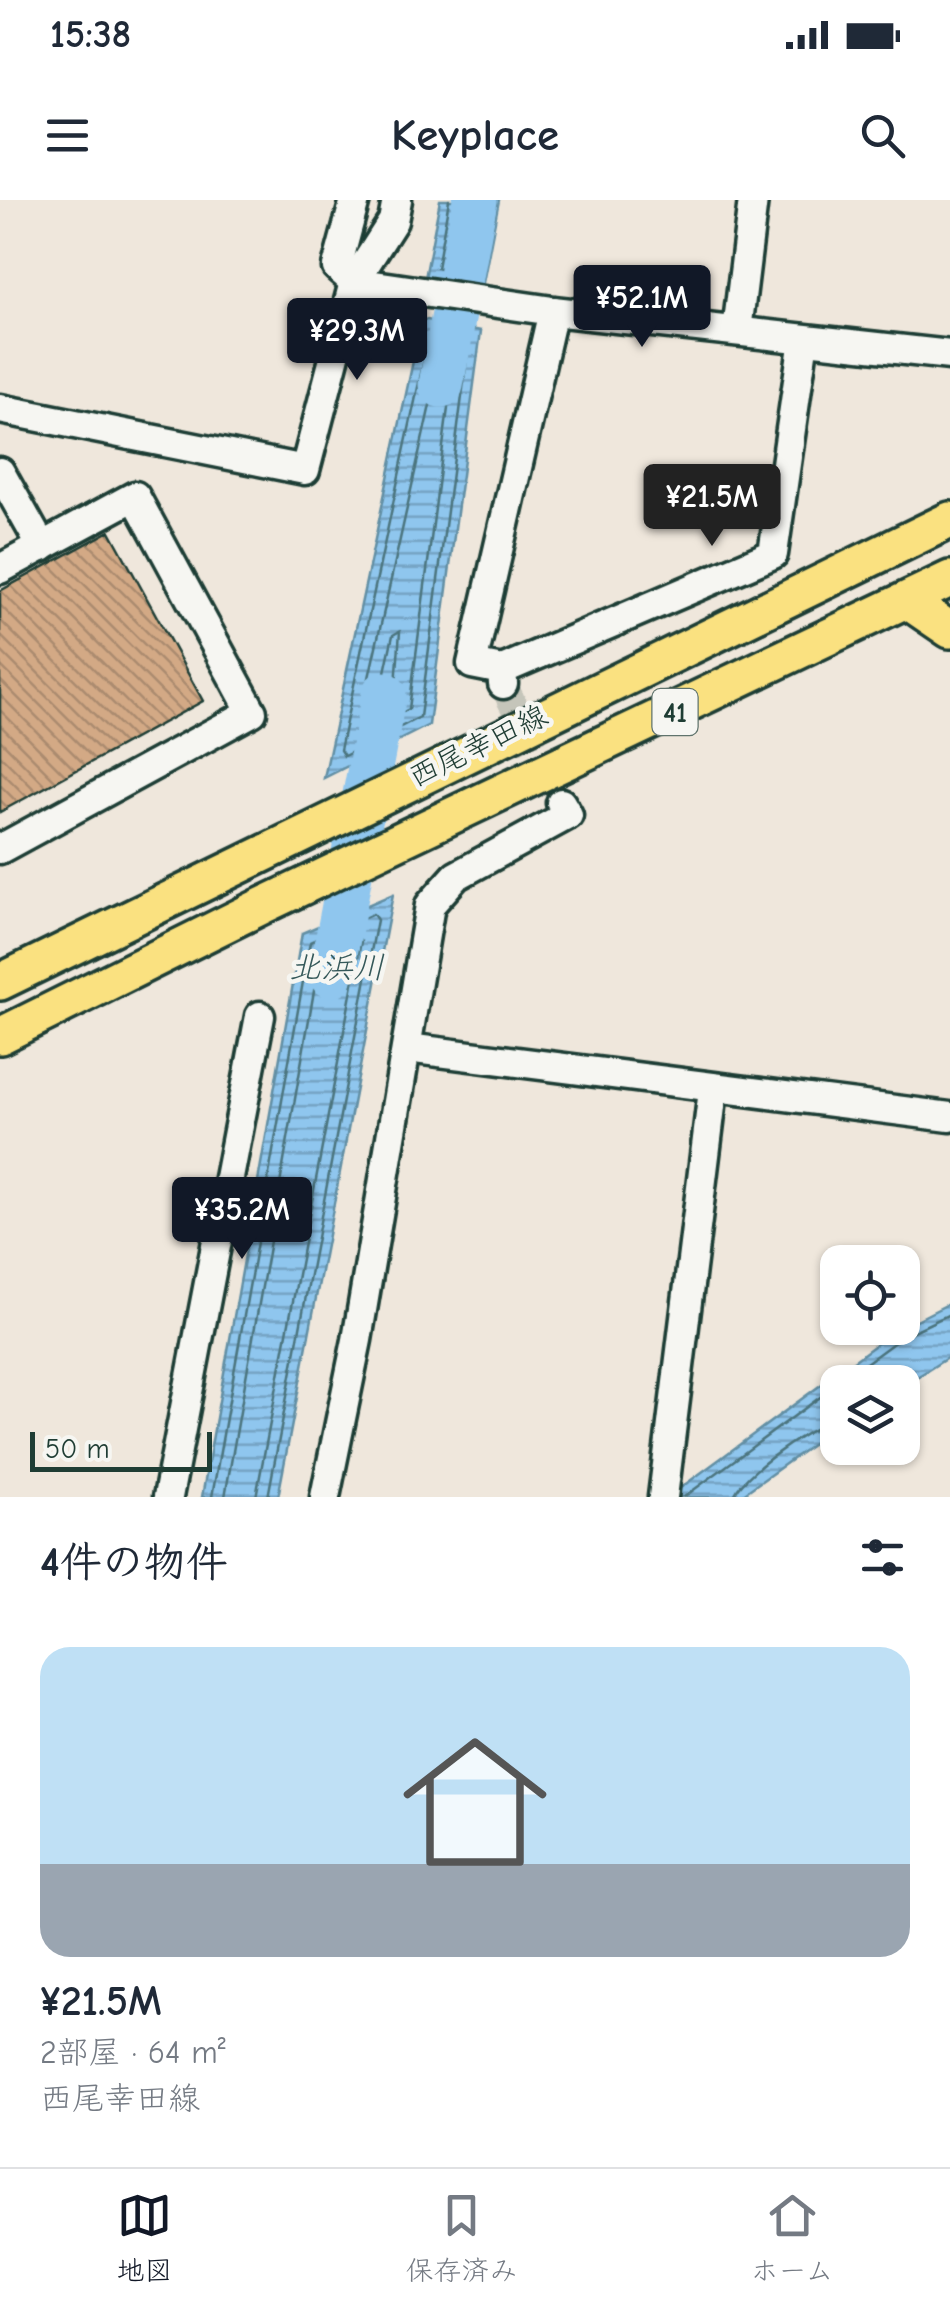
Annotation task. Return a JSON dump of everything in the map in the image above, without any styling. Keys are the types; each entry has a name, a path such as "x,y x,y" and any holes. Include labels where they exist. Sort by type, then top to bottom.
{"main road":[{"name":"西尾幸田線","path":"0,982 265,849 950,520"},
{"path":"905,542 950,568"},
{"path":"905,542 909,602 950,630"},
{"name":"西尾幸田線","path":"0,1036 264,904 909,602 950,579"}],"street":[{"path":"355,200 337,268 354,282 553,311 950,355"},
{"path":"0,409 305,470 354,282 393,221 396,200"},
{"path":"737,331 753,200"},
{"path":"553,311 472,664 503,677 773,554 804,339"},
{"path":"0,472 42,547"},
{"path":"0,570 135,496 252,712 0,849"},
{"path":"325,1497 430,905 456,876 568,815 561,803"},
{"path":"168,1497 260,1016"},
{"path":"407,1048 713,1090 950,1117"},
{"path":"664,1485 713,1090"}],"water":[{"path":"440,200 499,200 481,293 425,278"},
{"path":"422,319 481,331 429,725 324,778"},
{"name":"北浜川","path":"393,894 278,1497 202,1497 302,933"},
{"path":"950,1303 950,1356 920,1375 920,1365 848,1365 875,1345 920,1345 920,1318"},
{"path":"820,1386 820,1439 739,1497 668,1497"}],"building":[{"path":"110,531 203,701 0,812 0,591"}],"waterway":[{"name":"北浜川","path":"441,385 475,200"},
{"name":"北浜川","path":"331,975 384,694"}],"tunnel":[{"path":"503,684 561,803"}]}
